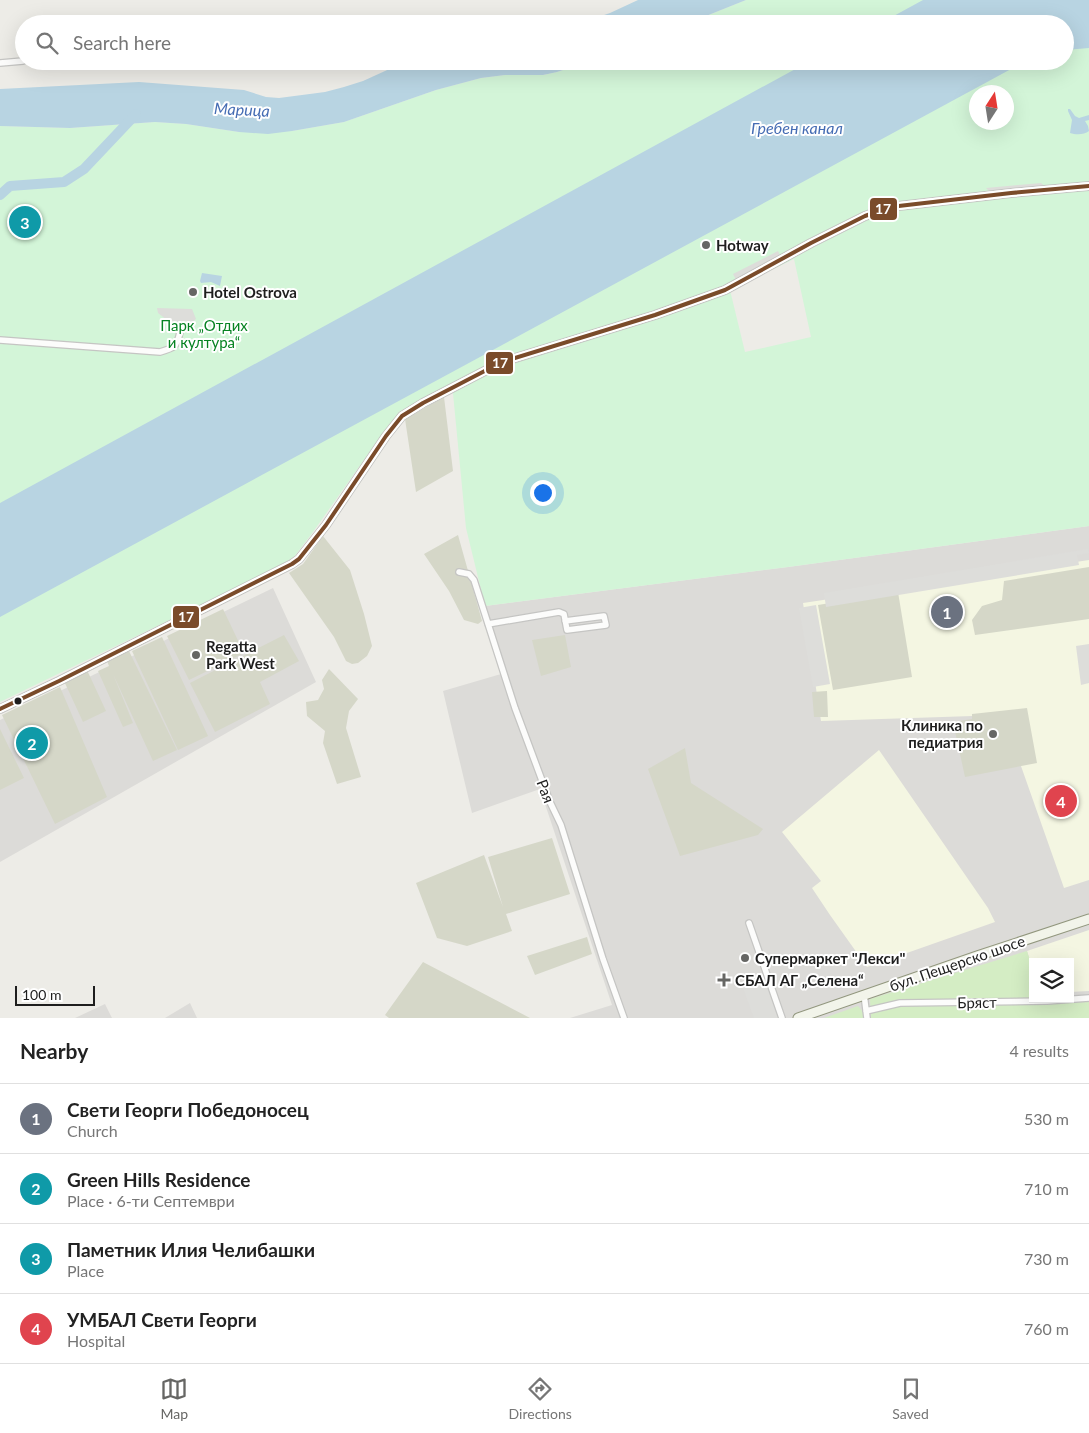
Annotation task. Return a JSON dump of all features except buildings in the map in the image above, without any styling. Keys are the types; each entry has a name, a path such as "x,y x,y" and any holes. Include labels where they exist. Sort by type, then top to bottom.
{"main road":[{"name":"бул. Пещерско шосе","path":"798,1018 1089,919"}],"street":[{"path":"0,63 15,62"},
{"path":"0,709 59,682 292,564 299,559 326,525 386,436 402,416 423,402 502,362 655,315 725,290 857,219 890,207 1089,186"},
{"path":"0,340 160,352 174,347 178,343 180,332"},
{"name":"Рая","path":"459,572 468,574 474,580 515,708 560,825 624,1018"},
{"path":"488,624 559,612 564,614 565,621 567,630 606,625 604,616 565,621"},
{"path":"749,924 782,1018"},
{"path":"864,994 867,1015"},
{"name":"Бряст","path":"867,1015 900,1003 1047,1001 1089,998"}],"shaded area":[{"path":"1041,183 1046,187 990,192 986,188"},
{"path":"778,251 782,259 737,282 733,274"},
{"path":"157,308 192,309 196,319 181,331 158,313"},
{"path":"444,397 453,471 416,492 405,419"},
{"path":"1089,526 1089,1018 570,1018 612,1005 540,789 472,813 443,691 501,674 485,606"},
{"path":"458,535 482,621 478,624 464,620 449,591 424,554"},
{"path":"323,536 350,570 364,614 372,646 367,656 358,663 352,664 346,661 334,637 289,573 303,564"},
{"path":"1088,549 1089,553 1077,555 1079,565 826,607 824,593"},
{"path":"1089,560 1089,880 1064,888 1003,715 821,721 803,603"},
{"path":"1089,567 1089,619 975,635 972,620 982,606 1002,600 1004,581"},
{"path":"273,588 316,682 0,862 0,720"},
{"path":"898,592 912,677 833,690 818,605"},
{"path":"816,605 830,684 813,687 799,608"},
{"path":"223,609 244,653 189,680 167,636"},
{"path":"284,635 299,661 260,682 270,704 215,732 190,683"},
{"path":"565,635 571,667 541,676 532,640"},
{"path":"162,637 208,736 178,750 132,651"},
{"path":"1089,644 1089,683 1081,685 1076,646"},
{"path":"129,651 177,750 153,761 113,674 133,723 123,727 98,671 109,666 107,661"},
{"path":"329,669 358,699 349,711 346,728 361,777 337,784 323,743 325,731 307,716 306,702 318,700 324,689 322,680"},
{"path":"87,670 106,711 83,722 64,681"},
{"path":"60,687 107,797 55,824 2,715"},
{"path":"827,691 828,717 814,717 812,692"},
{"path":"1027,708 1037,763 965,777 953,722 972,719 972,714"},
{"path":"0,729 24,778 0,790"},
{"path":"685,748 691,783 763,829 758,835 680,856 648,769"},
{"path":"879,750 988,908 995,922 867,967 812,888 821,881 782,832"},
{"path":"552,838 570,894 506,914 512,931 467,946 437,938 416,883 484,855 503,907 488,857"},
{"path":"1089,930 1089,991 1074,992 1074,958 1029,958 1027,951"},
{"path":"587,937 592,954 535,975 527,956"},
{"path":"423,962 530,1018 389,1018 385,1015"},
{"path":"764,977 778,1018 754,1018 742,985"},
{"path":"190,1003 197,1018 165,1018"},
{"path":"105,1004 112,1018 75,1018"}],"green space":[{"name":"Парк „Отдих и култура“","path":"746,0 1089,0 1089,526 485,606 466,528 452,383 403,410 378,440 294,557 279,567 0,702 0,126 70,128 155,122 186,124 239,132 292,131 344,122 436,90 481,78 505,75 543,75 563,70 1074,70 1074,15 708,15","holes":["794,259 811,337 745,352 730,290"]},
{"path":"1027,951 1029,958 1029,1003 1089,1002 1089,1018 871,1018 870,999"},
{"path":"858,1006 863,1012 864,1018 824,1018"}],"water":[{"path":"638,0 746,0 708,15 604,15"},
{"path":"923,0 1089,0 1089,48 1074,49 1074,15 896,15"},
{"name":"Марица","path":"387,70 563,70 543,75 505,75 481,78 436,90 344,122 268,134 155,122 70,128 0,126 0,89 139,82 244,90 266,97 279,98 325,92 363,81"},
{"name":"Гребен канал","path":"794,70 1009,70 982,85 969,85 969,92 0,617 0,503"},
{"path":"1068,109 1079,118 1089,115 1089,120 1085,121 1089,131 1080,134 1070,133 1072,120"},
{"path":"202,273 222,276 220,286 211,282 201,283"}],"waterway":[{"path":"0,195 10,186 64,182 84,169 136,114"}],"transit line":[{"name":"17","path":"0,709 292,564 299,559 326,525 386,436 402,416 502,362 655,315 725,290 811,243 865,216 890,207 1089,186"}],"place":[{"name":"Паметник Илия Челибашки","path":"25,222"},
{"name":"Hotway","path":"706,245"},
{"name":"Hotel Ostrova","path":"193,292"},
{"name":"Свети Георги Победоносец","path":"947,612"},
{"name":"Regatta Park West","path":"196,655"},
{"name":"Клиника по педиатрия","path":"993,734"},
{"name":"Green Hills Residence","path":"32,743"},
{"name":"УМБАЛ Свети Георги","path":"1061,801"},
{"name":"Супермаркет \"Лекси\"","path":"745,958"},
{"name":"СБАЛ АГ „Селена“","path":"724,980"}]}
